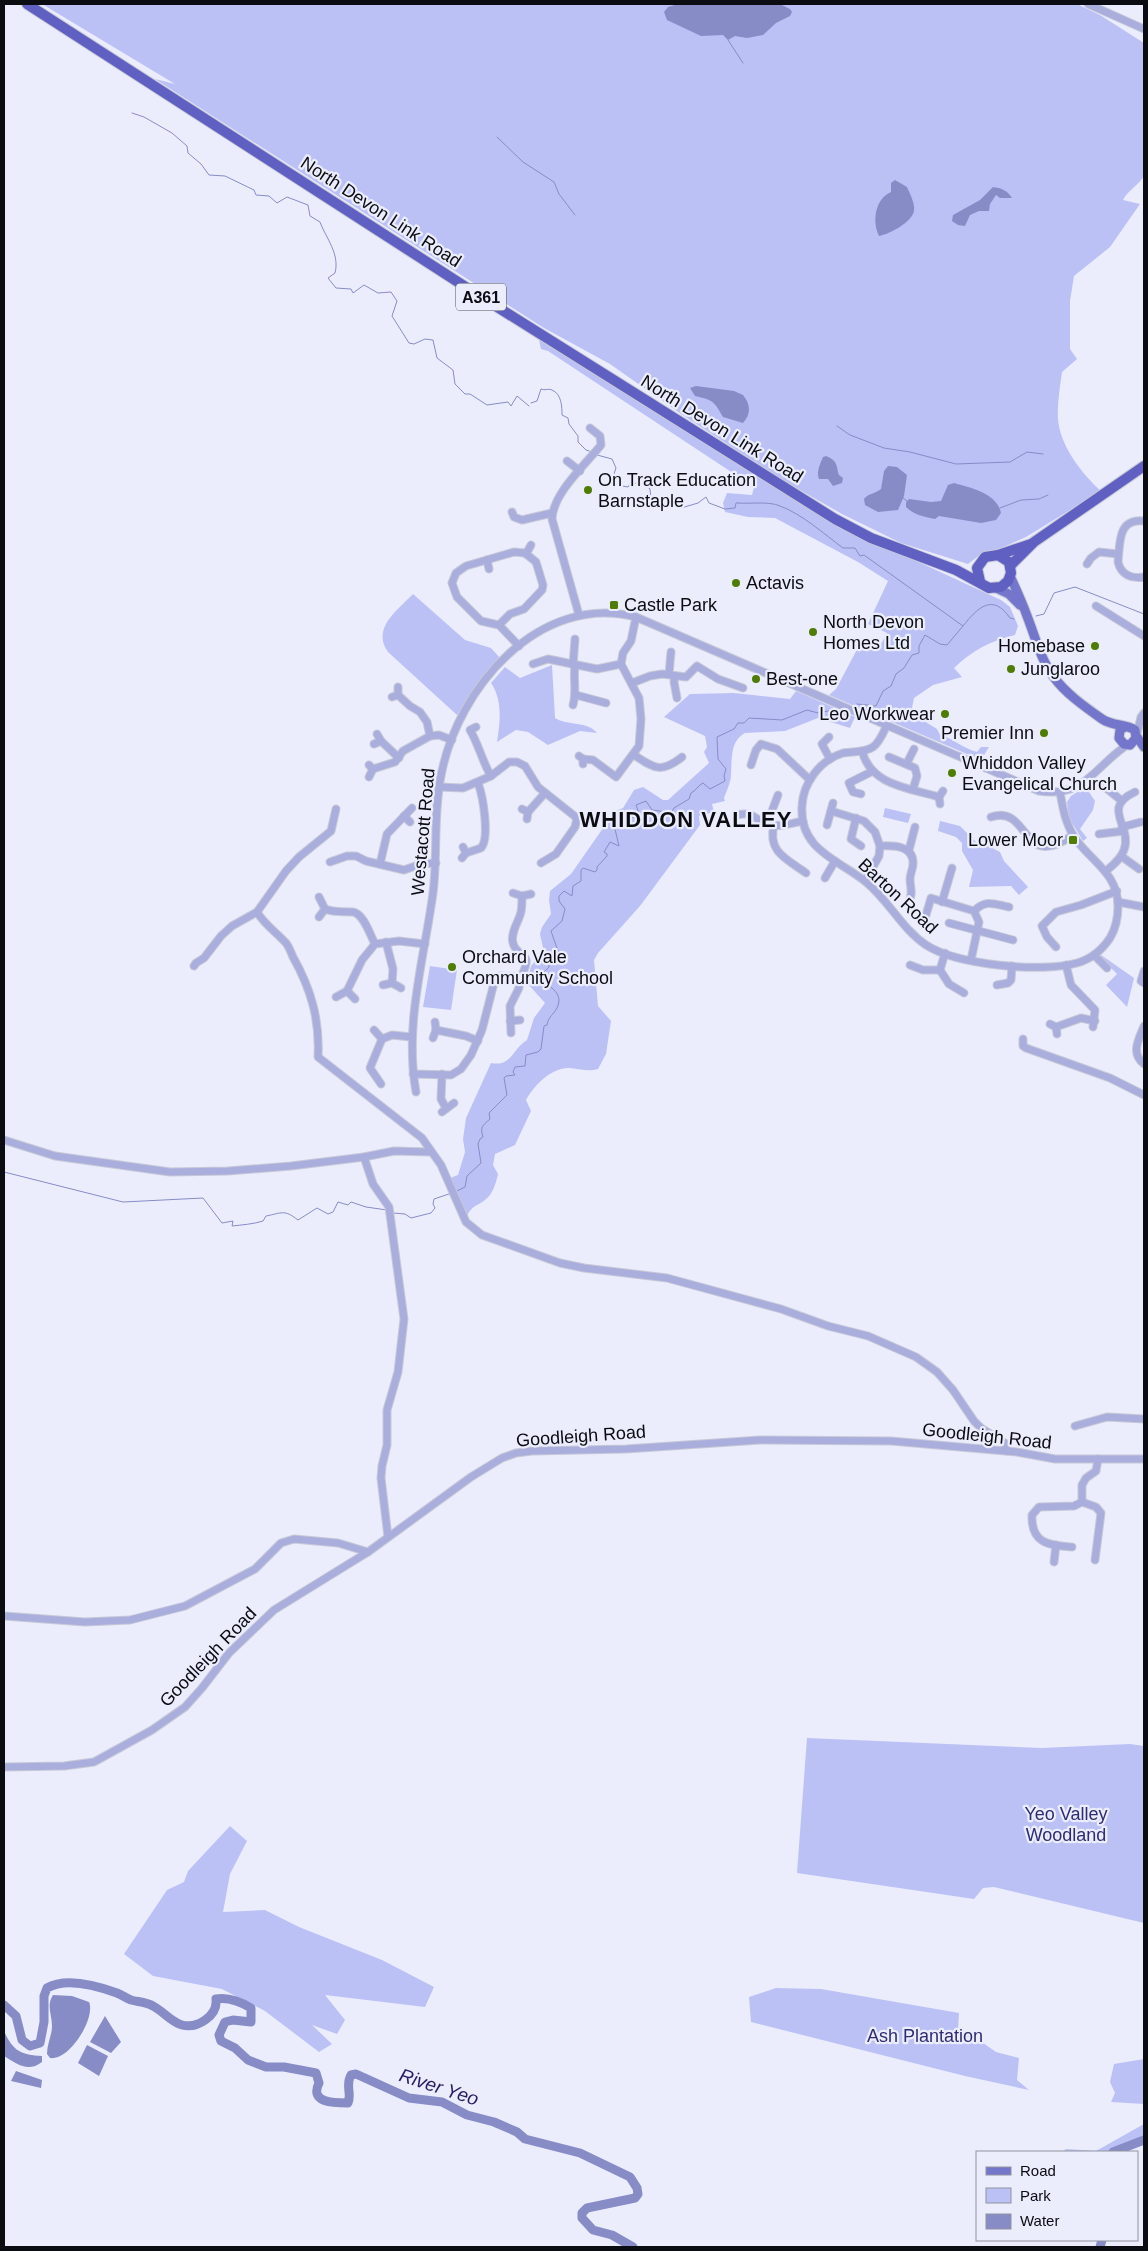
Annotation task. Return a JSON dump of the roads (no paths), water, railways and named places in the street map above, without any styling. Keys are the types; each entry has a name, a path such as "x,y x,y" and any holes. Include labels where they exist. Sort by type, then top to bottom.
{"highway":[{"name":"North Devon Link Road","path":"28,4 474,293 794,494 872,538 980,581"},
{"path":"956,570 972,568 985,557 998,555 1034,542 1144,466"},
{"path":"979,564 977,573 980,581 986,586 996,588 1005,585 1010,571 1034,542"},
{"path":"998,555 1006,559 1010,571"}],"main road":[{"path":"1010,571 1038,647 1053,676 1081,704 1144,748"},
{"path":"996,588 1014,597 1027,616"}],"street":[{"path":"1088,4 1144,29"},
{"path":"579,615 552,519 552,512 559,496 601,445 601,438 590,428"},
{"path":"567,461 580,471"},
{"path":"512,512 514,517 522,520 552,512"},
{"path":"1144,521 1136,520 1126,525 1122,530 1118,554 1118,562 1122,571 1131,578 1144,577"},
{"path":"526,554 531,545"},
{"path":"499,625 505,617 524,609 542,590 543,585 536,562 526,554 514,552 461,569 454,577 452,587 456,597 481,621 499,625 519,646"},
{"path":"1087,565 1091,558 1099,552 1118,554"},
{"path":"486,560 490,569"},
{"path":"1096,606 1144,636"},
{"name":"Westacott Road","path":"416,1092 411,1037 436,863 439,787 452,740 474,696 494,669 519,646 546,626 579,615 604,612 636,617 1025,786 1038,791 1060,792"},
{"path":"582,760 593,760 614,780 634,755 640,739 642,707 632,683 621,664 623,653 631,641 636,617"},
{"path":"573,704 576,695 574,665 576,639"},
{"path":"670,652 677,698"},
{"path":"533,664 548,659 597,670 621,664"},
{"path":"632,683 650,676 672,675 686,677 699,663 718,679 743,688"},
{"path":"398,687 395,696 424,716 430,736"},
{"path":"576,695 606,703"},
{"path":"1128,736 1143,715"},
{"path":"1060,792 1081,784 1114,753 1143,715"},
{"name":"Barton Road","path":"887,725 881,739 874,746 862,751 844,753 830,759 820,767 810,780 802,800 803,821 806,831 818,850 865,881 882,896 910,932 926,944 945,953 971,960 1012,966 1066,965 1077,963 1094,955 1106,943 1115,928 1118,902 1117,891 1106,871 1084,850 1066,822 1060,792"},
{"path":"476,726 470,730 480,746 485,766 491,776"},
{"path":"369,777 371,767 395,762 403,751 430,736 439,735 452,740"},
{"path":"829,737 822,744 830,759"},
{"path":"377,740 399,758"},
{"path":"751,765 756,750 761,744 777,749 810,780"},
{"path":"907,763 914,749"},
{"path":"862,751 871,772 883,780 941,797"},
{"path":"634,755 651,766 661,769 675,763 683,754"},
{"path":"890,757 915,768 918,773 913,789"},
{"path":"439,787 463,788 478,783 509,762 517,762 525,766 535,784 544,793 576,816 578,822 553,858 539,864"},
{"path":"861,794 853,792 849,783 871,772"},
{"path":"464,853 481,848 486,840 484,802 478,783"},
{"path":"1106,788 1122,801"},
{"path":"1106,871 1120,856 1125,843 1118,811 1122,801 1135,790 1138,800"},
{"path":"525,813 544,793"},
{"path":"778,795 771,825 771,839 776,850 806,873"},
{"path":"827,825 833,803"},
{"path":"380,864 386,834 412,808"},
{"path":"194,966 204,958 221,936 232,926 256,912 286,871 306,851 331,832 336,809"},
{"path":"831,811 856,818 868,823 872,827 880,846 877,862 865,881"},
{"path":"737,815 752,814 771,825 803,821"},
{"path":"991,817 1001,814 1009,816 1033,842 1042,847 1055,846 1073,834"},
{"path":"404,816 410,822"},
{"path":"856,818 851,839 861,846"},
{"path":"1099,834 1123,829 1141,822"},
{"path":"910,898 913,890 910,881 913,861 909,850 916,827"},
{"path":"880,846 899,847 909,850"},
{"path":"337,851 340,859"},
{"path":"330,862 356,856 404,870 421,864 436,863"},
{"path":"1120,856 1139,869"},
{"path":"825,878 835,861"},
{"path":"942,902 952,868"},
{"path":"902,870 912,872"},
{"path":"1056,947 1046,937 1042,926 1056,912 1081,905 1117,891"},
{"path":"513,893 522,896 531,894"},
{"path":"510,1032 510,1006 519,988 526,956 515,947 512,939 521,911 522,896"},
{"path":"319,897 326,909 338,913 352,912 360,916 375,944"},
{"path":"926,915 931,898 974,911 979,922 971,960"},
{"path":"974,911 981,904 988,902 1009,907"},
{"path":"1118,902 1144,907"},
{"path":"319,917 326,909"},
{"path":"256,912 266,925 287,944 303,973 312,998 318,1026 318,1057 422,1138 429,1146 430,1152 441,1165 466,1222 482,1235 494,1241 560,1263 584,1268 640,1273 675,1280 781,1309 828,1326 868,1336 916,1357 937,1372 946,1381 974,1421 981,1428 1005,1443 1007,1451"},
{"path":"949,923 1013,940"},
{"path":"336,997 347,991 362,960 375,944 399,941 425,944"},
{"path":"386,942 393,969 392,983"},
{"path":"945,953 940,970 949,984 964,993"},
{"path":"1094,955 1107,968"},
{"path":"910,965 923,970 940,970"},
{"path":"1054,1028 1081,1018 1094,1024 1095,1010 1072,985 1066,965"},
{"path":"997,984 1008,983 1011,980 1012,966"},
{"path":"1144,971 1141,981 1144,983"},
{"path":"413,1074 451,1074 459,1072 467,1062 478,1041 494,983 501,976 521,976"},
{"path":"383,985 392,983 401,988"},
{"path":"347,991 355,999"},
{"path":"510,1021 520,1020"},
{"path":"433,1038 436,1026 478,1041"},
{"path":"1144,1026 1136,1051 1139,1060 1144,1064"},
{"path":"374,1030 382,1038"},
{"path":"382,1038 392,1035 411,1037"},
{"path":"381,1084 370,1068 370,1062 377,1053 382,1038"},
{"path":"1023,1038 1023,1046 1026,1048 1110,1078 1144,1095"},
{"path":"442,1074 441,1099 444,1110 454,1103"},
{"path":"4,1140 55,1156 170,1172 228,1171 364,1157 394,1151 430,1152"},
{"path":"364,1157 373,1184 390,1211 404,1318 398,1372 387,1410 387,1445 381,1478 388,1537"},
{"path":"1075,1426 1107,1418 1144,1419"},
{"name":"Goodleigh Road","path":"4,1767 64,1766 94,1762 152,1730 185,1707 229,1653 274,1610 368,1552 472,1477 502,1458 532,1451 626,1449 760,1440 891,1441 1007,1451 1055,1459 1144,1459"},
{"path":"1082,1502 1082,1485 1086,1478 1096,1472 1098,1459"},
{"path":"1072,1547 1046,1543 1034,1532 1032,1525 1033,1511 1039,1507 1074,1506 1082,1502 1096,1507 1101,1513 1095,1560"},
{"path":"1098,1537 1107,1539"},
{"path":"4,1616 85,1622 130,1620 185,1606 255,1569 281,1543 294,1539 338,1543 368,1552"},
{"path":"1054,1562 1056,1546"}],"water":[{"path":"678,4 780,4 792,12 790,16 776,23 763,35 747,38 735,36 728,40 723,35 701,36 667,20 664,12 668,7"},
{"path":"895,180 907,187 913,202 914,211 909,219 900,227 879,236 876,224 876,211 881,200 891,192 891,183"},
{"path":"993,187 1004,190 1012,198 1000,198 996,195 990,204 989,211 979,211 970,215 965,226 958,225 952,221 953,215 980,200"},
{"path":"696,386 734,391 743,395 748,402 749,409 746,420 743,423 723,417 712,402 695,396 690,388"},
{"path":"826,456 836,464 839,475 843,478 842,483 833,486 828,479 819,479 819,468 823,457"},
{"path":"888,466 897,467 907,475 904,496 898,510 878,512 865,505 864,499 881,489 884,471"},
{"path":"954,483 989,496 999,506 1001,513 996,520 981,523 939,516 935,519 916,514 906,507 906,502 909,499 931,502 941,501 948,485"},
{"path":"53,1995 72,1996 89,2002 90,2009 85,2027 73,2046 66,2053 50,2058 47,2054 52,2026 50,2003"},
{"path":"105,2016 121,2042 111,2053 90,2042"},
{"path":"4,2031 18,2051 42,2056 42,2062 32,2067 27,2067 4,2056"},
{"path":"87,2045 108,2056 99,2076 78,2063"},
{"path":"16,2071 42,2080 41,2088 11,2081"}],"waterway":[{"path":"728,40 743,63"},
{"path":"132,113 144,117 172,133 187,146 188,153 201,164 209,175 225,176 254,190 256,195 269,196 277,203 287,197 308,205 310,216 320,222 332,246 336,266 335,273 328,278 336,288 351,289 353,293 364,285 378,293 391,292 397,301 392,316 409,343 414,344 425,339 433,340 437,358 453,370 455,384 465,394 470,394 487,405 508,402 511,406 517,396 529,406"},
{"path":"497,137 523,162 554,182 559,194 575,215"},
{"path":"531,403 537,401 541,389 551,389 555,392 561,401 562,415 568,418 569,424 578,436 578,442 586,450 592,452"},
{"path":"837,426 850,435 884,448 910,452 956,464 1010,462 1027,452 1043,454"},
{"path":"597,455 612,459 616,468 614,474 622,486 628,487 632,481 638,485 643,483 650,489 651,500 655,502 667,496 667,502 675,503 681,508 698,503 706,497 709,503 725,509 735,508 736,503 776,504 813,525 843,548 855,548 860,556 864,555 963,626 974,613 986,606 992,605 998,606 1010,618 1014,619"},
{"path":"1000,508 1021,500 1039,499 1048,495"},
{"path":"903,498 907,501"},
{"path":"1036,616 1044,614 1054,593 1075,587 1144,614"},
{"path":"857,704 876,706 883,691 891,686 896,674 904,668 912,655 919,653 919,646 925,635 940,644 947,645 963,626"},
{"path":"455,1192 465,1187 467,1176 481,1163 478,1144 483,1137 483,1125 490,1119 489,1113 507,1095 504,1078 515,1075 513,1072 515,1067 525,1066 526,1055 538,1052 541,1049 544,1026 547,1025 557,1008 559,1002 557,993 540,976 549,967 549,959 559,954 551,931 562,921 565,909 559,901 559,896 564,891 572,896 573,886 581,881 581,870 583,868 595,872 597,870 597,867 607,856 604,852 610,842 619,846 614,825 628,818 640,816 636,805 646,801 652,810 660,811 669,816 674,808 689,799 691,793 701,784 703,783 710,789 725,781 726,769 718,759 717,737 734,729 738,723 744,723 749,718 782,720 807,710 818,713 833,710 850,716"},
{"path":"4,1172 123,1202 203,1198 222,1223 233,1221 232,1226 263,1221 266,1216 279,1213 289,1214 298,1220 317,1208 328,1214 333,1212 338,1202 348,1205 351,1202 366,1207 387,1210"},
{"path":"393,1213 405,1214 411,1218 431,1213 435,1208 433,1204 434,1199 449,1194"},
{"name":"River Yeo","path":"4,2005 16,2016 22,2040 30,2046 40,2043 44,2022 44,1996 47,1988 63,1983 92,1985 109,1990 131,2000 157,2008 174,2021 188,2026 200,2023 210,2016 214,2011 216,1999 230,1999 239,2002 251,2008 251,2022 233,2020 225,2022 219,2035 221,2041 235,2048 248,2060 266,2067 284,2067 316,2073 319,2083 317,2095 324,2100 348,2103 349,2079 351,2075 356,2074 409,2098 442,2102 467,2115 494,2122 517,2132 525,2139 580,2153 630,2177 637,2188 638,2194 635,2198 587,2208 582,2213 582,2218 593,2230 612,2235 633,2247"},
{"name":"River Yeo","path":"1116,2151 1144,2140"},
{"name":"River Yeo","path":"1100,2247 1102,2241"}],"place":[{"name":"On Track Education Barnstaple","path":"588,490"},
{"name":"Actavis","path":"736,583"},
{"name":"Castle Park","path":"614,605"},
{"name":"North Devon Homes Ltd","path":"813,632"},
{"name":"Homebase","path":"1095,646"},
{"name":"Junglaroo","path":"1011,669"},
{"name":"Best-one","path":"756,679"},
{"name":"Leo Workwear","path":"945,714"},
{"name":"Premier Inn","path":"1044,733"},
{"name":"Whiddon Valley Evangelical Church","path":"952,773"},
{"name":"Lower Moor","path":"1073,840"},
{"name":"Orchard Vale Community School","path":"452,967"}],"district":[{"name":"WHIDDON VALLEY","path":"686,819"}],"park label":[{"name":"Yeo Valley Woodland","path":"1066,1824"},
{"name":"Ash Plantation","path":"925,2036"}]}
